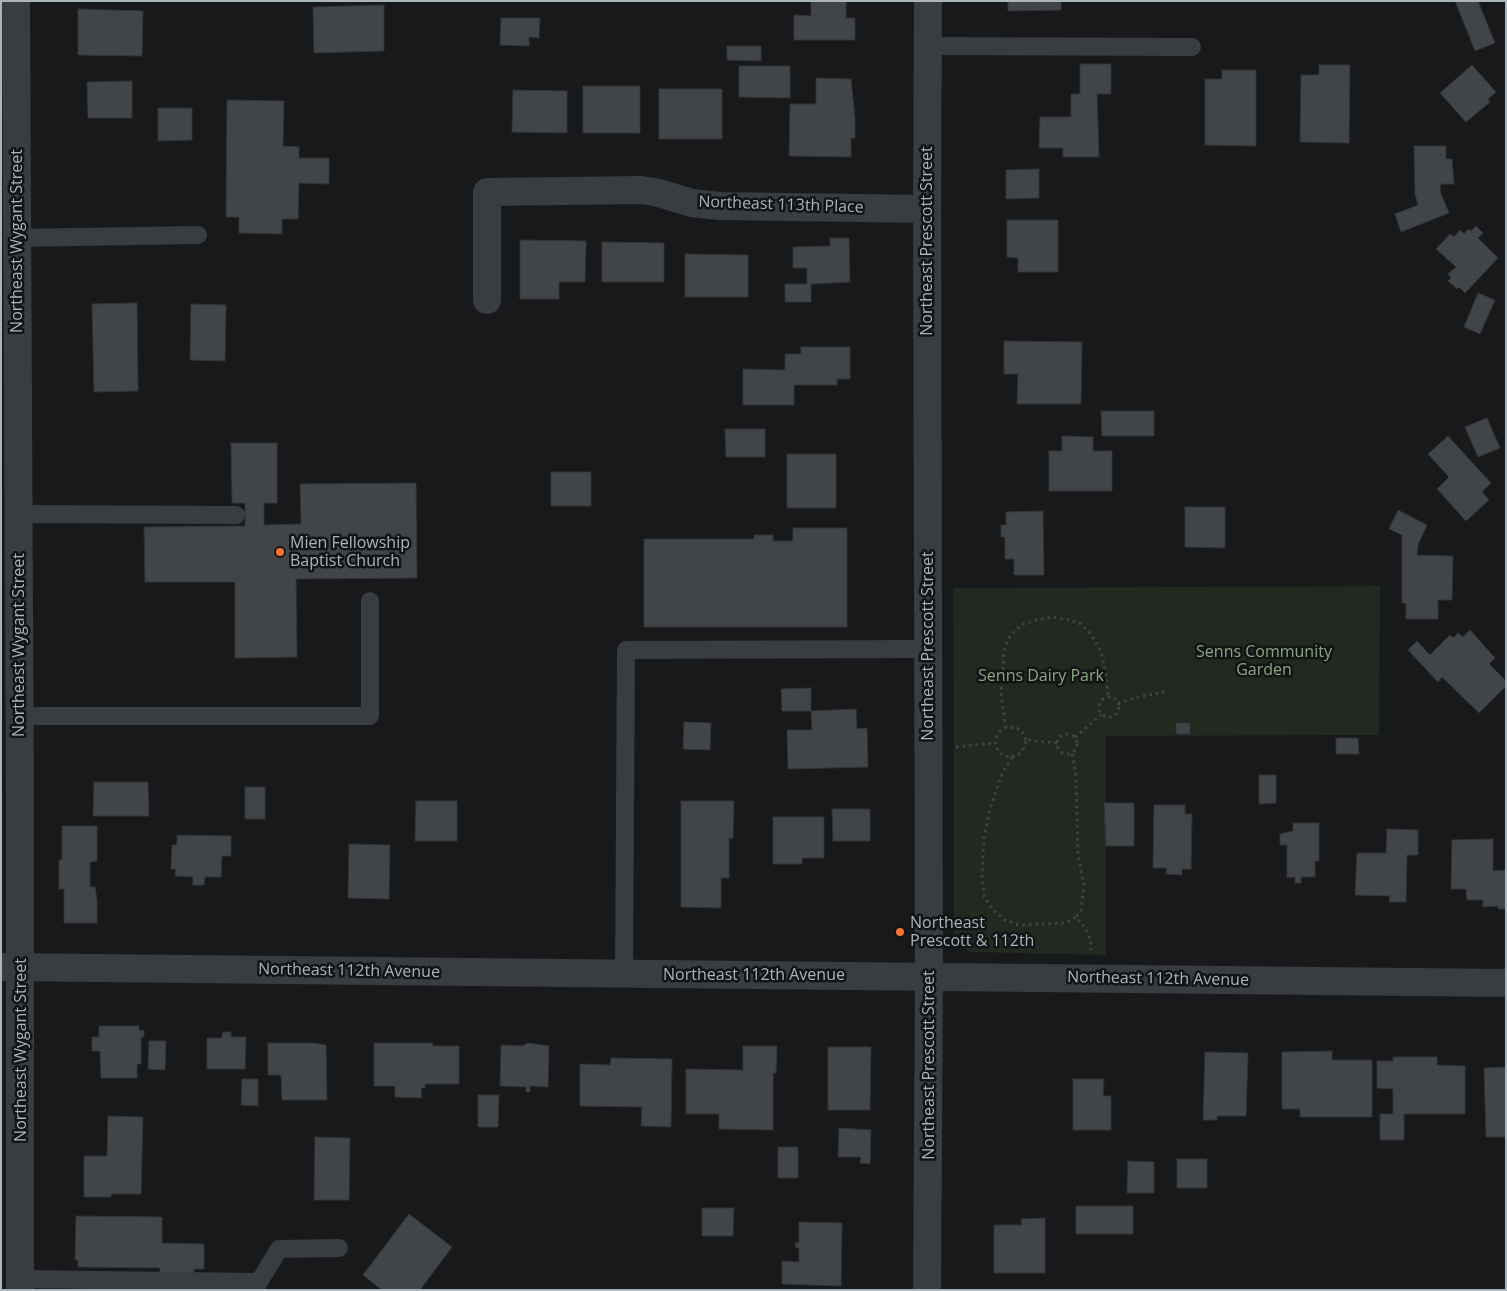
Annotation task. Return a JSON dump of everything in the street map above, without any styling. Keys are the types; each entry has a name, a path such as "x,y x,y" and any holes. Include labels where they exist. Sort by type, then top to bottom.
{"street":[{"name":"Northeast Wygant Street","path":"16,1 20,716 11,967 20,1284"},
{"name":"Northeast Prescott Street","path":"927,1290 929,976 928,1"},
{"name":"Northeast 113th Place","path":"488,300 488,192 641,190 655,192 692,203 719,206 927,209"},
{"name":"Northeast 112th Avenue","path":"11,967 1506,983"}],"lane":[{"path":"928,46 1192,47"},
{"path":"17,238 198,235"},
{"path":"19,514 236,514"},
{"path":"20,716 370,716 370,601"},
{"path":"624,974 626,650 928,649"},
{"path":"20,1284 259,1282 279,1248 338,1248"}],"path":[{"path":"1006,728 1001,695 1004,651 1010,636 1021,625 1037,620 1053,617 1070,620 1081,624 1091,634 1101,652 1106,674 1108,698"},
{"path":"1118,703 1165,692"},
{"path":"1105,698 1116,700 1118,703 1118,711 1114,716 1108,717 1102,714 1100,709 1101,702 1105,698"},
{"path":"1074,737 1102,714"},
{"path":"1006,728 1017,728 1023,733 1026,740 1024,748 1019,754 1012,757 1004,756 998,750 995,743 997,735 1002,729 1006,728"},
{"path":"1068,734 1074,737 1078,743 1072,754 1066,755 1060,752 1057,744 1062,735 1068,734"},
{"path":"1026,740 1057,744"},
{"path":"929,750 995,743"},
{"path":"1012,757 1003,772 991,805 984,838 982,875 984,896 992,909 1005,920 1020,925 1064,924 1076,917 1080,910 1084,886 1078,854 1076,775 1072,754"},
{"path":"1076,917 1085,928 1091,941 1092,978"}],"green space":[{"name":"Senns Dairy Park","path":"1380,586 1379,735 1106,736 1106,955 970,952 960,946 954,935 953,588"}],"building":[{"path":"811,1 846,1 846,18 855,18 855,40 794,40 794,15 811,16"},
{"path":"1008,1 1061,1 1061,10 1008,11"},
{"path":"1455,1 1478,1 1495,43 1475,51"},
{"path":"384,5 384,51 314,53 313,7"},
{"path":"78,9 143,11 142,56 78,55"},
{"path":"501,18 540,18 539,38 529,37 529,46 500,45"},
{"path":"727,46 761,46 761,61 727,60"},
{"path":"1080,64 1111,64 1111,94 1097,94 1099,157 1063,157 1063,148 1039,148 1040,117 1071,117 1071,94 1080,94"},
{"path":"1319,65 1350,65 1349,143 1300,142 1301,75 1319,75"},
{"path":"1472,65 1496,92 1488,99 1490,102 1466,122 1440,93"},
{"path":"739,66 790,66 790,98 739,97"},
{"path":"1222,70 1256,70 1256,146 1205,145 1205,79 1222,79"},
{"path":"816,78 851,79 855,138 851,138 851,157 789,156 790,104 816,104"},
{"path":"132,81 132,118 88,118 87,82"},
{"path":"583,86 640,86 640,133 583,133"},
{"path":"659,89 722,89 722,139 659,139"},
{"path":"513,90 567,91 567,133 512,132"},
{"path":"227,100 284,101 283,146 299,147 299,158 329,158 329,184 299,183 298,219 282,219 282,234 239,233 239,217 226,217"},
{"path":"158,108 192,108 192,140 158,141"},
{"path":"1414,146 1446,146 1446,159 1452,159 1454,184 1441,184 1440,191 1449,213 1401,232 1395,214 1418,205 1415,194"},
{"path":"1039,169 1039,198 1006,199 1006,170"},
{"path":"1007,220 1058,220 1058,272 1018,272 1018,258 1007,257"},
{"path":"1476,226 1483,233 1478,238 1498,258 1465,293 1448,281 1451,278 1448,274 1456,267 1436,249 1450,234 1454,237 1460,230 1464,234 1468,229 1471,231"},
{"path":"830,238 849,238 850,282 811,284 811,302 785,302 785,284 807,284 807,268 793,268 793,247 830,246"},
{"path":"520,240 586,241 585,282 559,282 559,299 520,299"},
{"path":"602,242 664,243 664,282 602,282"},
{"path":"685,254 748,255 748,297 685,297"},
{"path":"1478,293 1495,300 1480,334 1464,327"},
{"path":"137,303 138,391 94,392 92,304"},
{"path":"191,304 226,305 225,361 190,360"},
{"path":"1004,341 1082,342 1081,404 1017,404 1018,374 1004,374"},
{"path":"801,347 850,347 850,379 837,379 837,385 794,385 794,405 743,405 743,369 785,370 785,354 801,354"},
{"path":"1101,411 1154,411 1154,436 1102,436"},
{"path":"1487,418 1500,448 1478,457 1465,427"},
{"path":"725,429 765,429 765,457 726,457"},
{"path":"1062,436 1093,437 1093,451 1112,451 1112,491 1049,491 1049,451 1062,451"},
{"path":"1448,436 1491,483 1482,492 1489,500 1466,521 1437,489 1449,477 1428,454"},
{"name":"Mien Fellowship Baptist Church","path":"231,443 277,443 277,503 264,503 264,525 301,524 300,484 416,483 417,578 296,579 297,657 235,658 235,582 145,582 144,527 245,526 245,503 232,503"},
{"path":"787,454 836,454 836,508 787,508"},
{"path":"551,472 591,472 591,506 551,506"},
{"path":"1185,507 1225,507 1225,548 1185,547"},
{"path":"1398,510 1427,525 1418,545 1417,555 1453,556 1452,600 1438,600 1438,619 1406,619 1406,603 1402,603 1402,535 1389,529"},
{"path":"1043,511 1044,575 1014,575 1014,559 1005,559 1005,537 1001,537 1001,525 1006,525 1006,512"},
{"path":"793,528 847,528 847,627 644,627 644,539 754,539 754,535 773,535 773,541 793,541"},
{"path":"1470,630 1495,658 1489,664 1506,681 1506,686 1479,713 1442,677 1438,682 1408,650 1417,641 1430,655 1450,635 1453,638 1458,633 1463,637"},
{"path":"811,688 811,711 782,711 781,689"},
{"path":"856,709 857,729 867,728 868,767 788,769 787,730 812,730 811,711"},
{"path":"684,722 711,723 710,750 683,749"},
{"path":"1176,723 1190,723 1190,734 1176,734"},
{"path":"1336,738 1358,738 1359,754 1336,754"},
{"path":"1259,775 1276,775 1276,803 1259,804"},
{"path":"94,782 148,782 149,816 93,816"},
{"path":"245,787 265,787 265,819 245,819"},
{"path":"416,801 457,801 457,841 415,841"},
{"path":"681,801 734,801 733,839 729,838 729,878 721,878 721,908 681,907"},
{"path":"1104,803 1134,803 1134,846 1106,846"},
{"path":"1154,805 1185,805 1185,814 1192,814 1191,869 1182,869 1182,875 1166,874 1167,868 1153,868"},
{"path":"832,809 870,809 870,841 833,841"},
{"path":"773,817 824,817 824,858 802,858 802,864 773,864"},
{"path":"1293,823 1319,823 1319,861 1315,861 1315,877 1301,877 1301,883 1295,883 1295,877 1287,878 1287,845 1280,845 1280,834 1293,831"},
{"path":"62,826 97,826 97,861 90,862 90,887 95,887 97,923 64,923 64,889 59,889 59,860 62,860"},
{"path":"1387,829 1418,830 1418,855 1407,855 1406,902 1389,902 1390,896 1355,895 1357,853 1386,853"},
{"path":"177,835 231,836 231,856 222,856 221,877 205,877 204,885 193,885 193,877 175,876 176,869 171,869 172,845 177,845"},
{"path":"1493,839 1493,871 1506,870 1506,909 1498,909 1498,906 1483,907 1483,900 1467,900 1466,889 1451,889 1452,840"},
{"path":"349,844 390,845 389,899 348,898"},
{"path":"99,1026 139,1026 139,1031 144,1030 144,1037 141,1037 141,1064 137,1064 137,1078 101,1078 100,1051 92,1051 92,1037 99,1037"},
{"path":"223,1032 231,1032 231,1037 246,1037 245,1069 207,1069 207,1038 222,1038"},
{"path":"149,1041 166,1041 165,1070 148,1069"},
{"path":"268,1043 313,1043 326,1045 327,1100 282,1100 281,1075 268,1075"},
{"path":"374,1043 432,1043 433,1046 459,1046 459,1084 425,1084 425,1088 421,1088 422,1098 395,1097 395,1086 374,1086"},
{"path":"528,1043 549,1046 548,1087 530,1086 530,1092 526,1092 526,1087 500,1086 501,1045 522,1046"},
{"path":"743,1046 777,1046 776,1073 773,1073 773,1130 719,1129 719,1114 686,1114 686,1069 743,1070"},
{"path":"828,1047 871,1047 870,1110 828,1110"},
{"path":"1332,1051 1332,1060 1372,1060 1372,1117 1300,1117 1300,1109 1282,1109 1282,1052"},
{"path":"1205,1052 1248,1053 1246,1116 1217,1116 1217,1120 1203,1120"},
{"path":"1393,1057 1437,1057 1437,1065 1465,1066 1465,1114 1404,1114 1404,1140 1380,1140 1380,1114 1393,1114 1393,1089 1377,1088 1377,1061 1393,1061"},
{"path":"611,1058 672,1059 671,1127 641,1126 642,1107 580,1106 580,1064 610,1065"},
{"path":"1506,1067 1506,1137 1486,1137 1484,1068"},
{"path":"242,1079 258,1079 258,1106 241,1105"},
{"path":"1073,1079 1104,1079 1103,1096 1111,1096 1111,1130 1073,1130"},
{"path":"478,1095 499,1095 498,1127 478,1127"},
{"path":"108,1116 143,1117 141,1194 111,1194 111,1197 84,1197 84,1156 107,1156"},
{"path":"839,1128 871,1130 870,1164 860,1163 861,1157 838,1157"},
{"path":"315,1137 350,1138 349,1200 314,1200"},
{"path":"778,1147 798,1147 798,1178 778,1178"},
{"path":"1177,1159 1207,1159 1207,1188 1177,1188"},
{"path":"1128,1161 1154,1162 1154,1193 1127,1193"},
{"path":"1076,1206 1133,1206 1133,1234 1076,1234"},
{"path":"702,1208 734,1208 733,1236 702,1236"},
{"path":"409,1214 452,1247 420,1290 382,1290 363,1275"},
{"path":"76,1216 162,1217 162,1243 204,1244 204,1269 194,1269 194,1274 160,1273 160,1268 78,1267 78,1260 75,1260"},
{"path":"1045,1218 1045,1273 994,1273 994,1225 1022,1225 1021,1219"},
{"path":"799,1222 842,1223 841,1286 782,1284 782,1261 799,1262 799,1248 796,1248 795,1243 799,1243"}],"place":[{"name":"Mien Fellowship Baptist Church","path":"280,552"},
{"name":"Northeast Prescott & 112th","path":"900,932"}],"park label":[{"name":"Senns Community Garden","path":"1264,661"}]}
